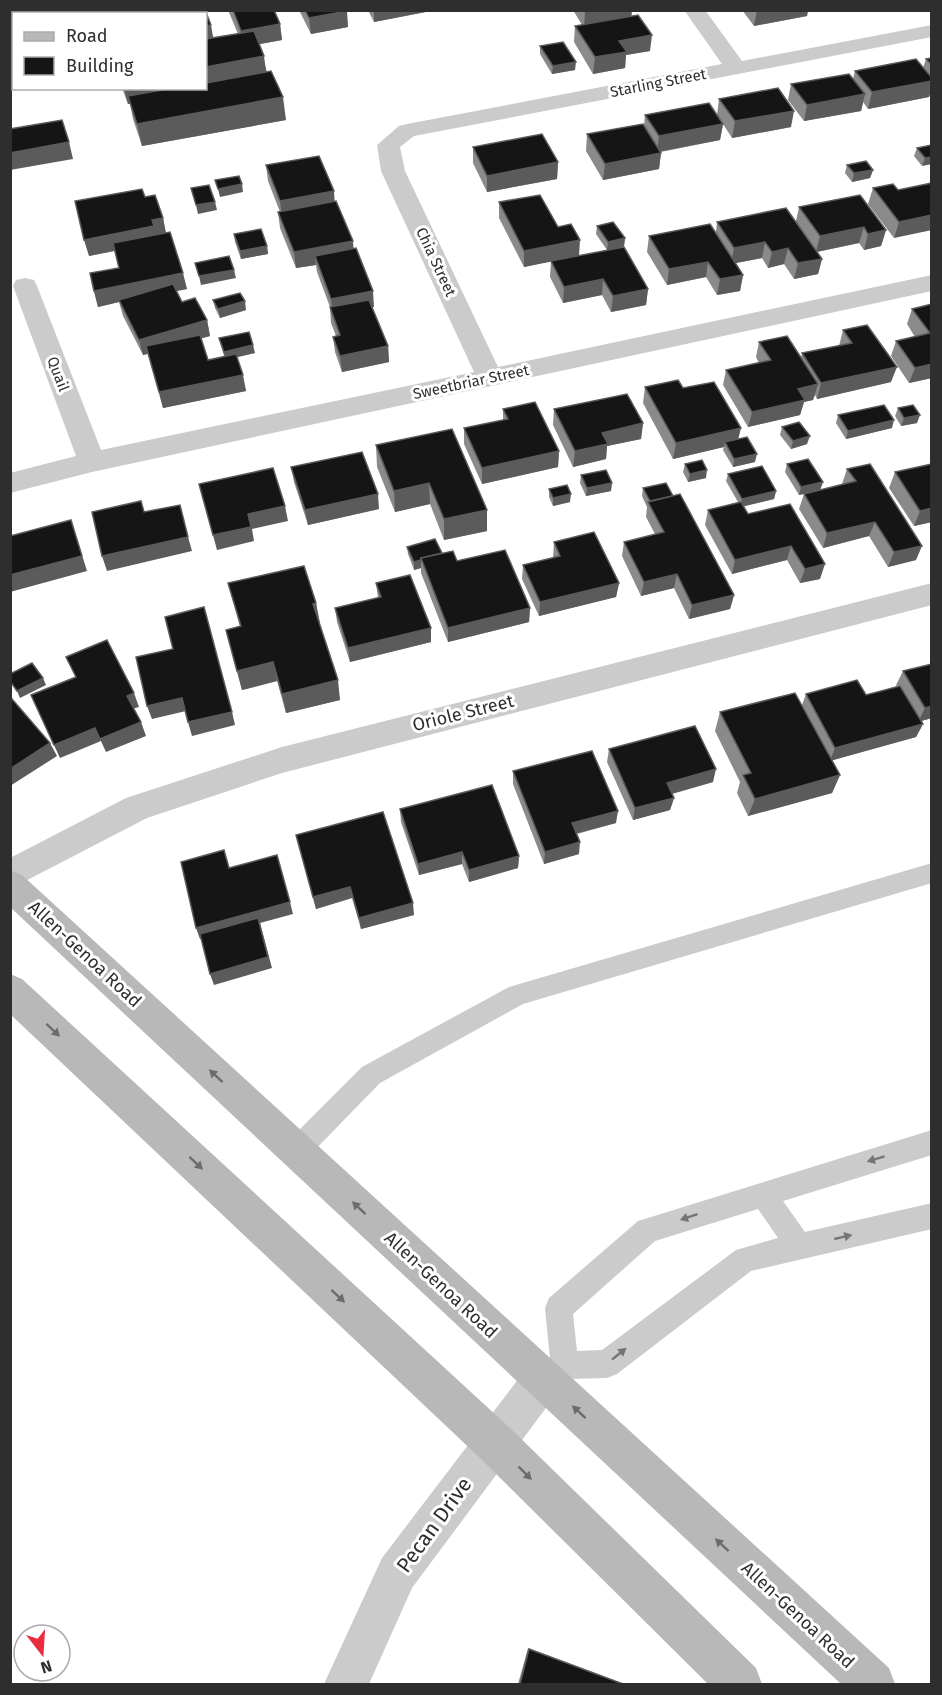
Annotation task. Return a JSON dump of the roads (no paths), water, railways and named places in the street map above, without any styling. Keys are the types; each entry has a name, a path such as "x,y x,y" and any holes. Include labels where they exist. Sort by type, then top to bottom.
{"main road":[{"name":"Allen-Genoa Road","path":"10,885 297,1150 553,1372 873,1684"},
{"path":"10,990 495,1443 740,1684"}],"street":[{"path":"694,10 736,68"},
{"name":"Starling Street","path":"388,145 407,131 932,31"},
{"name":"Chia Street","path":"388,145 393,171 490,378"},
{"name":"Sweetbriar Street","path":"10,483 92,462 932,283"},
{"name":"Quail","path":"25,286 92,462"},
{"name":"Oriole Street","path":"10,875 137,808 282,760 932,594"},
{"name":"Pecan Drive","path":"346,1684 397,1573 495,1443 553,1372"}],"lane":[{"path":"297,1150 371,1075 517,995 932,873"},
{"path":"932,1142 647,1230 559,1308 553,1372 608,1364 658,1323 745,1259 932,1216"},
{"path":"763,1194 800,1247"}]}
